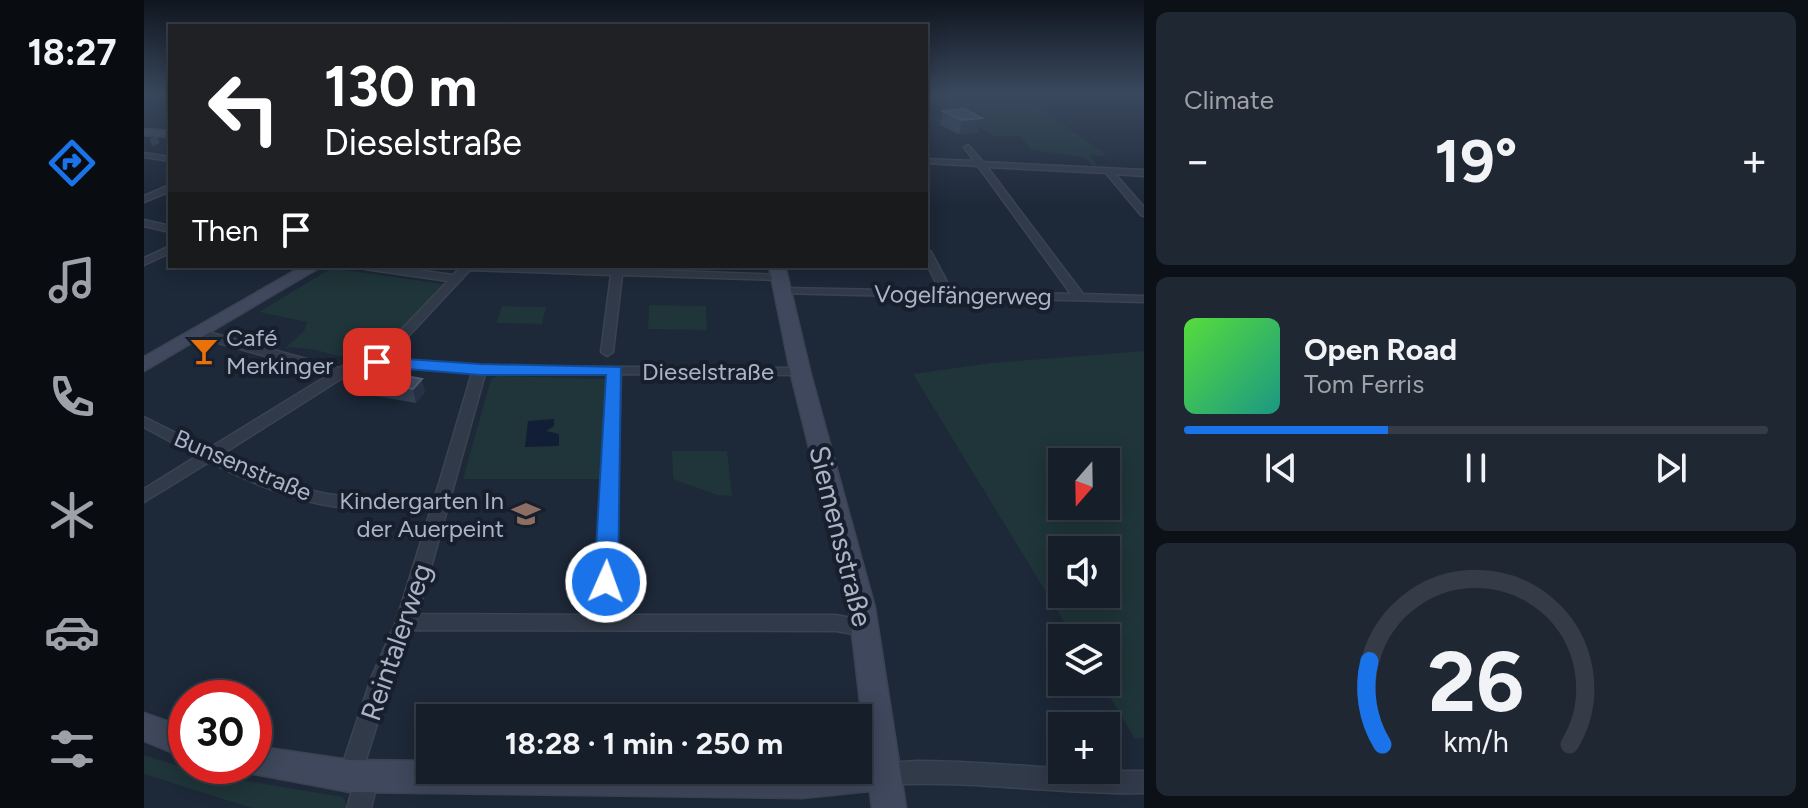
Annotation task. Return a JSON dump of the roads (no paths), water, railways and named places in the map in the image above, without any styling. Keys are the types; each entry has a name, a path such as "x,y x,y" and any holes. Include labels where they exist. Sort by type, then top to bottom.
{"street":[{"path":"144,132 159,140"},
{"path":"968,147 1080,298"},
{"path":"144,155 168,159"},
{"path":"928,161 1144,173"},
{"path":"1108,171 1144,213"},
{"path":"144,199 168,189"},
{"path":"144,223 168,229"},
{"path":"144,262 168,250"},
{"path":"928,256 948,295"},
{"path":"144,365 311,268"},
{"path":"379,268 457,279"},
{"path":"144,496 351,367 377,362 466,268"},
{"name":"Vogelfängerweg","path":"517,268 779,278 948,295 1144,299"},
{"path":"604,623 608,364 617,270"},
{"name":"Siemensstraße","path":"779,278 865,628 889,808"},
{"path":"201,334 341,373"},
{"name":"Dieselstraße","path":"377,362 480,370 608,364 800,371"},
{"name":"Reintalerweg","path":"359,808 359,776 382,676 406,622 480,370"},
{"name":"Bunsenstraße","path":"144,421 211,456 277,485 324,499 441,503"},
{"path":"406,622 836,623 865,628"},
{"path":"144,727 168,736"},
{"path":"272,764 359,776 802,782 932,769 1046,781 1144,782"}],"water":[{"path":"554,419 554,426 546,431 559,434 559,446 525,447 528,421"}],"tunnel":[{"path":"151,143 159,139"}],"place":[{"name":"Café Merkinger","path":"204,351"},
{"name":"Kindergarten In der Auerpeint","path":"526,514"}]}
